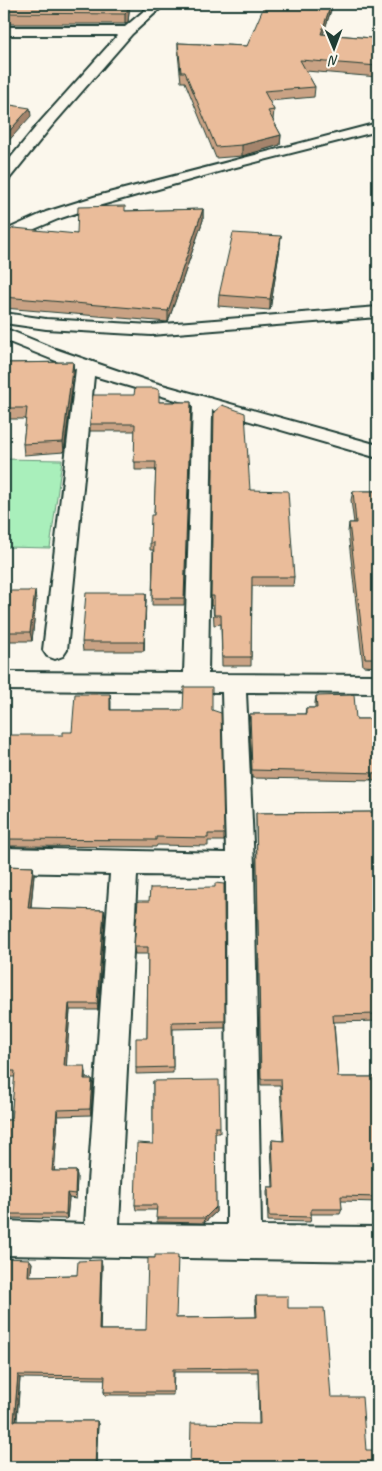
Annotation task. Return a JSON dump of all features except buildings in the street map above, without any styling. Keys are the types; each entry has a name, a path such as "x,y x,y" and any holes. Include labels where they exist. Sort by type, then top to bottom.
{"street":[{"path":"4,176 128,31 159,4"},
{"path":"4,31 128,31"},
{"path":"4,237 22,227 62,212 222,165 378,127"},
{"path":"4,318 46,324 151,330 378,312"},
{"path":"4,333 49,354 86,366 203,402 327,434 378,452"},
{"path":"55,650 86,366"},
{"path":"196,684 203,402"},
{"path":"4,681 378,684"},
{"path":"234,684 240,864 244,1242"},
{"path":"4,860 124,864 240,864"},
{"path":"101,1241 124,864"},
{"path":"4,1238 378,1244"}],"green space":[{"path":"4,459 62,460 50,548 4,547"}]}
